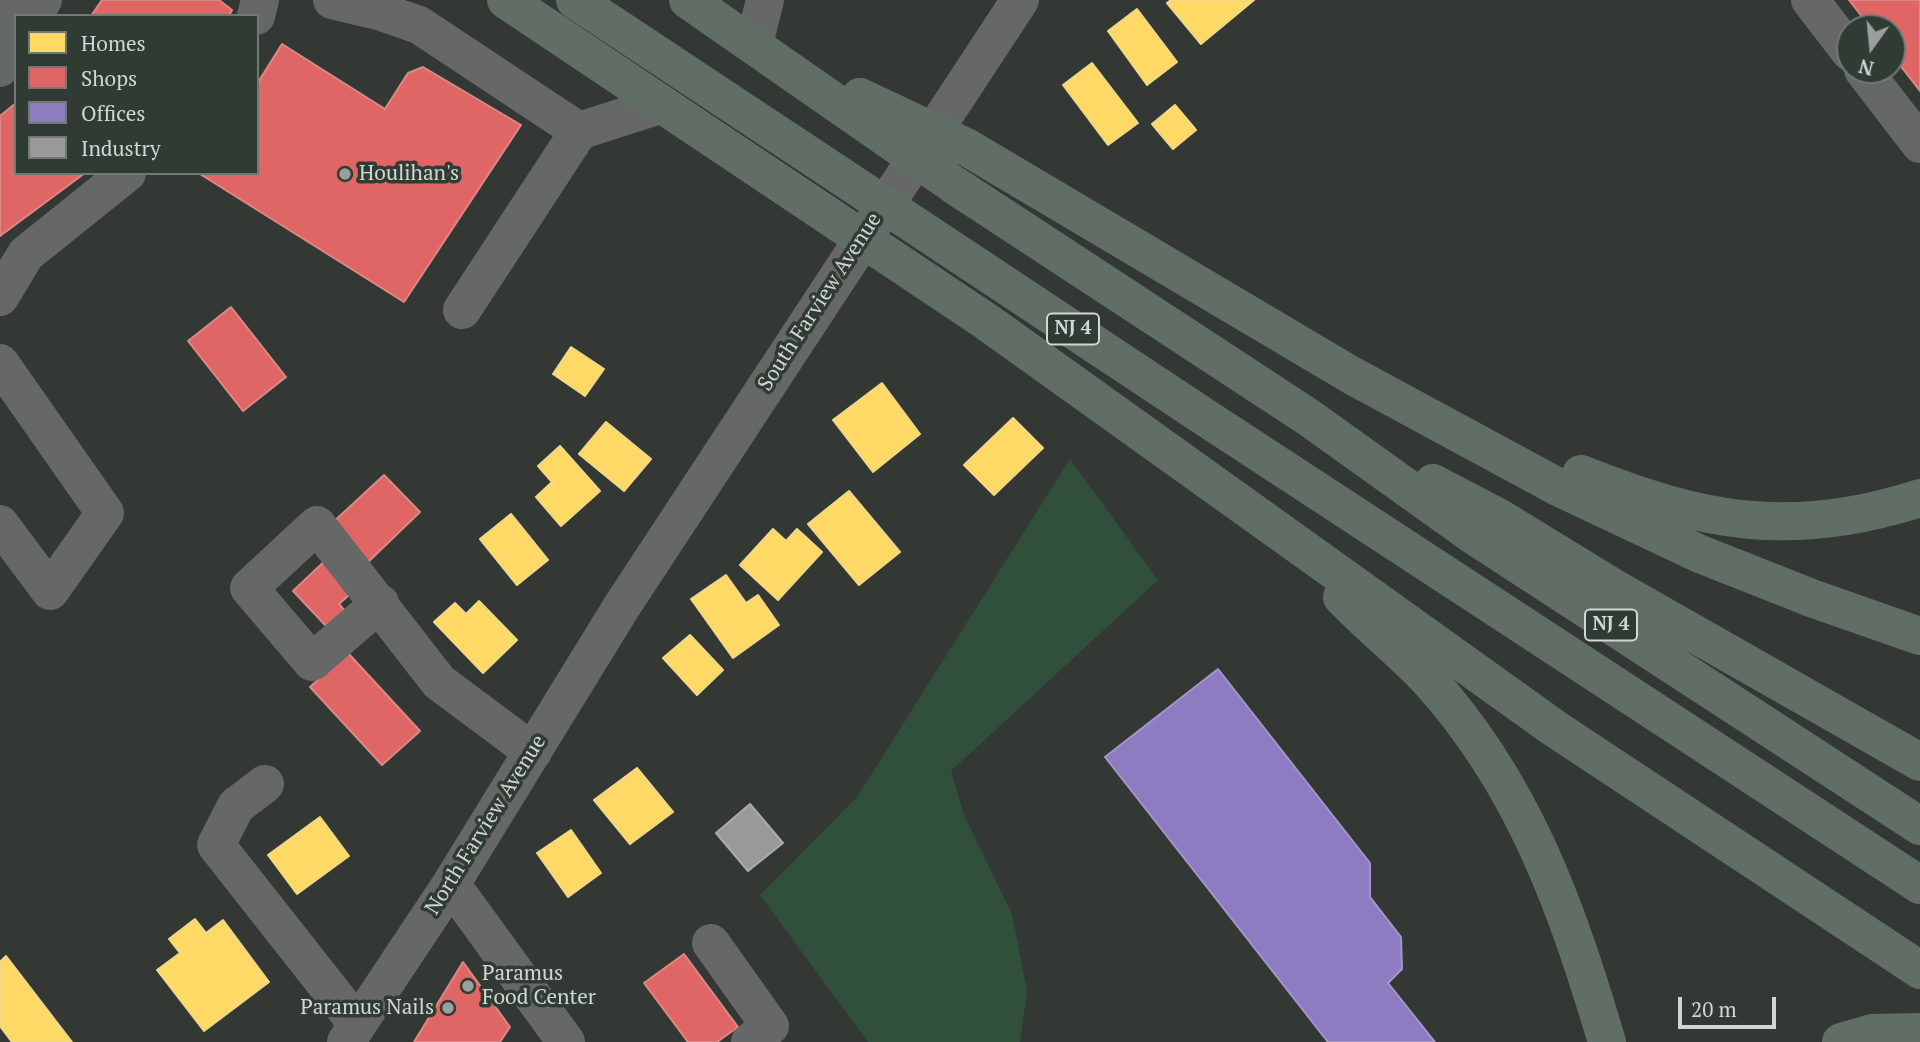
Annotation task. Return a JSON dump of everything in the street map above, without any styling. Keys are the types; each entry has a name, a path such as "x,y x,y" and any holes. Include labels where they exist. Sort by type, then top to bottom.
{"highway":[{"path":"506,0 987,322 1554,728 1920,971"},
{"name":"NJ 4","path":"575,0 1203,416 1920,885"},
{"name":"NJ 4","path":"688,0 764,50 954,185 1308,417 1473,535 1920,826"},
{"path":"764,50 968,148 1351,376 1558,487 1650,532 1814,599 1920,636"},
{"path":"1351,376 1608,485 1692,512 1735,520 1810,522 1882,509 1920,498"},
{"path":"1308,417 1498,517 1614,588 1920,762"},
{"path":"1269,523 1426,678 1488,758 1538,846 1568,913 1607,1042"},
{"path":"1841,1042 1872,1033 1920,1032"}],"street":[{"path":"332,0 384,6 419,25 579,131"},
{"path":"764,50 765,0"},
{"name":"South Farview Avenue","path":"622,606 1020,0"},
{"path":"1810,0 1836,34"},
{"path":"0,2 14,20"},
{"path":"0,68 14,46"},
{"path":"1874,84 1920,144"},
{"path":"462,310 579,131 660,105"},
{"path":"0,297 26,254 125,175"},
{"path":"0,363 104,513 50,590 0,524"},
{"path":"380,603 439,682 533,752"},
{"name":"North Farview Avenue","path":"351,1033 451,884 622,606"},
{"path":"265,784 236,806 216,845 351,1033"},
{"path":"451,884 566,1042"},
{"path":"711,943 770,1026 750,1042"}],"green space":[{"path":"1070,459 1158,580 951,771 964,815 1012,914 1027,991 1020,1042 868,1042 760,895 857,797"}],"building: Homes":[{"path":"1171,0 1254,0 1201,44 1167,3"},
{"path":"1137,9 1177,62 1147,85 1108,31"},
{"path":"1092,63 1138,123 1108,145 1063,85"},
{"path":"1175,105 1196,130 1173,149 1152,124"},
{"path":"571,347 604,369 585,396 553,374"},
{"path":"882,383 920,434 873,472 833,420"},
{"path":"1013,418 1043,448 994,495 964,465"},
{"path":"606,422 651,459 624,491 579,454"},
{"path":"560,446 600,491 561,526 536,497 552,482 538,466"},
{"path":"849,491 900,552 859,585 808,524"},
{"path":"511,514 548,560 517,585 480,539"},
{"path":"773,529 786,541 797,529 822,552 778,600 740,565"},
{"path":"726,575 746,603 758,595 779,625 733,658 691,599"},
{"path":"479,601 517,640 483,673 434,622 455,603 466,614"},
{"path":"690,635 723,670 697,695 663,658"},
{"path":"637,768 673,812 630,844 594,800"},
{"path":"320,817 349,856 297,894 268,855"},
{"path":"571,830 601,873 568,897 537,853"},
{"path":"195,919 206,933 223,920 269,982 204,1031 157,970 180,953 169,939"},
{"path":"6,956 72,1042 12,1042 0,1026 0,962"}],"building: Shops":[{"path":"102,0 219,0 232,10 230,14 92,14"},
{"path":"1849,0 1920,0 1920,91 1906,73 1906,14 1860,14"},
{"name":"Houlihan's","path":"282,44 385,109 408,73 423,67 521,125 404,302 202,175 259,175 259,81"},
{"path":"14,105 14,175 82,175 0,236 0,116"},
{"path":"231,307 286,377 243,411 188,341"},
{"path":"384,475 420,512 366,564 329,526"},
{"path":"330,556 359,586 339,604 345,611 327,627 293,591"},
{"path":"348,653 420,731 382,765 310,687"},
{"path":"684,954 738,1027 717,1042 688,1042 644,983"},
{"path":"463,962 510,1027 500,1042 414,1042"}],"building: Offices":[{"path":"1218,669 1370,863 1370,897 1401,937 1402,969 1388,983 1435,1042 1328,1042 1105,757"}],"building: Industry":[{"path":"750,804 783,843 748,871 716,833"}],"place":[{"name":"Houlihan's","path":"345,174"},
{"name":"Paramus Food Center","path":"468,986"},
{"name":"Paramus Nails","path":"448,1008"}]}
